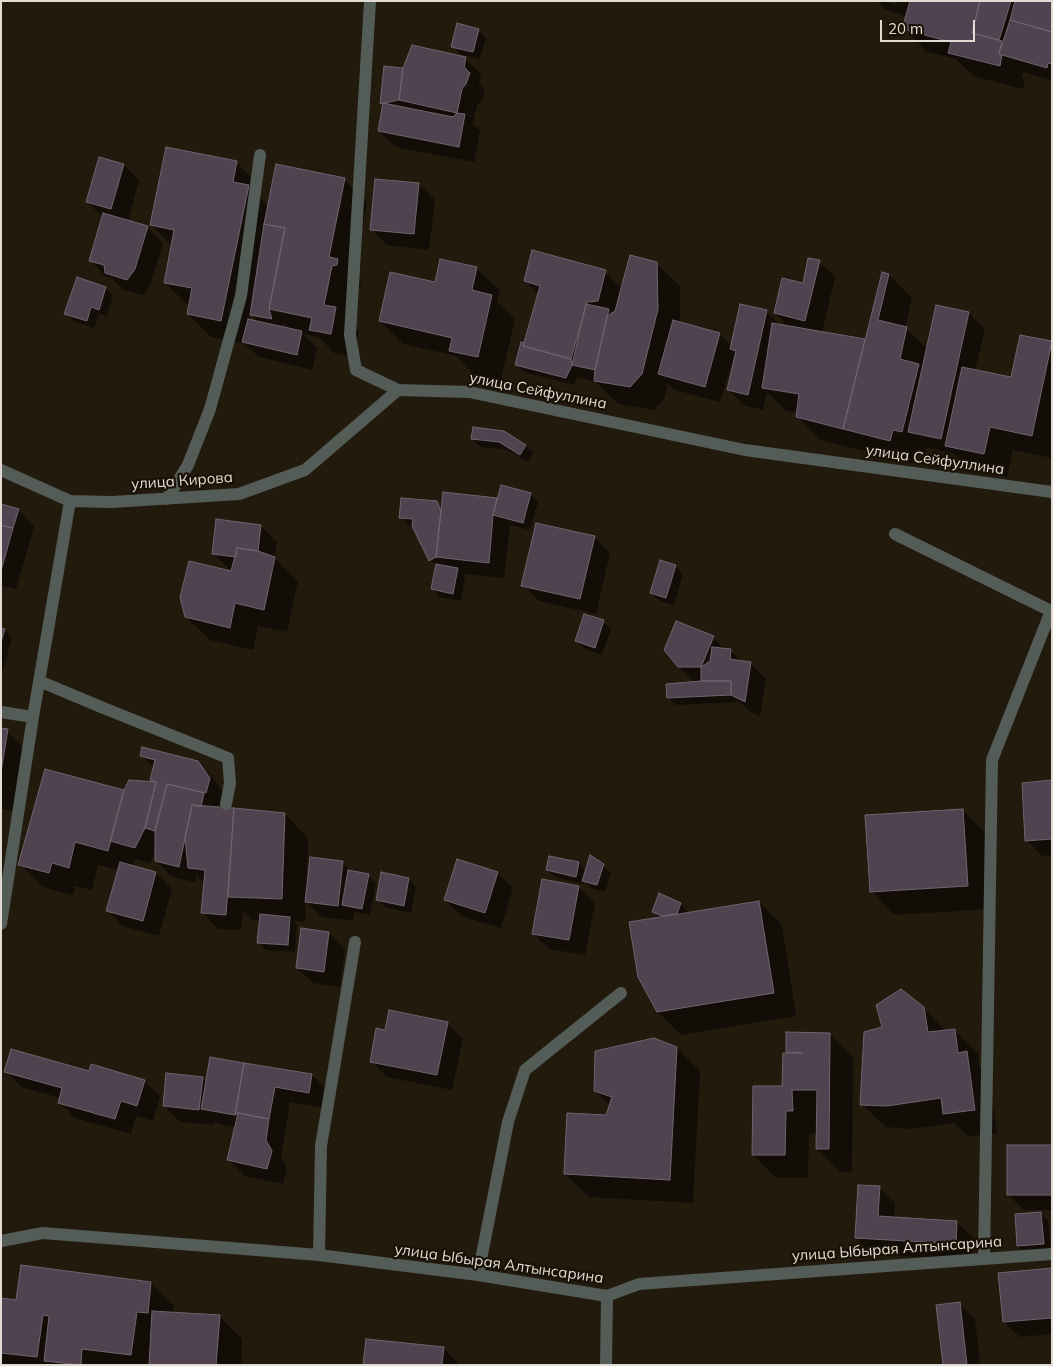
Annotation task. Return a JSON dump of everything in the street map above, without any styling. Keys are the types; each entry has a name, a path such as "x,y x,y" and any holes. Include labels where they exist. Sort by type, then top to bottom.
{"street":[{"name":"улица Сейфуллина","path":"370,1 350,335 356,370 398,390 469,392 745,450 1052,492"},
{"path":"167,499 188,465 210,409 241,296 260,155"},
{"name":"улица Кирова","path":"1,470 70,500 112,502 239,494 305,470 398,390"},
{"path":"1,924 33,717 70,500"},
{"path":"895,534 1051,614 992,760 984,1259"},
{"path":"39,681 228,758 230,784 226,804"},
{"path":"1,712 33,717"},
{"path":"319,1255 322,1146 355,942"},
{"path":"478,1276 508,1122 525,1070 621,993"},
{"name":"улица Ыбырая Алтынсарина","path":"1,1241 43,1233 319,1255 478,1276 607,1296 639,1284 1052,1254"},
{"path":"606,1365 607,1296"}],"building":[{"path":"910,1 980,1 972,33 1002,41 999,54 1002,55 1000,66 948,53 951,42 902,29"},
{"path":"980,1 1011,1 999,40 972,33"},
{"path":"1015,1 1052,1 1052,32 1010,20"},
{"path":"1010,20 1052,32 1052,64 1048,63 1047,68 999,54"},
{"path":"457,23 479,29 473,52 451,47"},
{"path":"412,45 466,57 464,67 470,73 462,89 457,113 399,100 403,68"},
{"path":"384,66 403,68 399,100 380,104"},
{"path":"383,103 453,117 457,113 465,114 459,147 378,131"},
{"path":"166,147 237,161 233,182 249,185 221,321 187,314 192,288 164,283 174,230 150,225"},
{"path":"99,157 124,164 111,209 86,202"},
{"path":"276,164 345,178 329,257 338,259 337,265 332,266 324,305 336,307 331,334 309,330 312,318 269,309 285,228 264,224"},
{"path":"375,179 419,183 414,234 370,230"},
{"path":"103,213 148,226 135,269 127,280 105,273 104,265 89,261"},
{"path":"264,224 285,228 269,309 272,319 250,315"},
{"path":"532,250 606,270 598,301 587,302 571,359 523,346 540,286 524,281"},
{"path":"630,255 657,262 658,309 642,374 630,387 594,381 607,316 615,311"},
{"path":"808,258 820,260 805,321 774,313 782,278 803,283"},
{"path":"440,259 477,267 472,290 492,295 478,357 449,351 452,338 379,321 390,272 435,282"},
{"path":"882,272 889,274 878,320 907,327 900,359 919,364 902,432 893,430 890,441 843,429"},
{"path":"77,277 106,287 99,310 91,307 87,321 64,314"},
{"path":"586,304 609,309 595,370 572,365"},
{"path":"740,304 767,310 748,395 727,390 736,351 730,349"},
{"path":"936,305 969,312 941,439 908,432"},
{"path":"248,319 302,331 297,355 242,342"},
{"path":"673,320 720,333 705,387 658,374"},
{"path":"772,323 865,339 843,429 796,417 799,394 762,388"},
{"path":"1020,335 1052,341 1032,436 990,427 984,454 945,446 962,367 1011,377"},
{"path":"521,342 524,343 523,346 571,359 572,365 566,378 515,365"},
{"path":"473,427 504,431 526,445 520,455 499,442 471,439"},
{"path":"501,485 531,493 523,523 493,515"},
{"path":"443,492 497,498 493,515 489,563 436,557"},
{"path":"401,498 437,501 441,511 436,557 429,561 412,526 413,519 399,518"},
{"path":"1,504 19,509 13,528 1,525"},
{"path":"216,519 261,525 258,551 237,548 236,557 212,554"},
{"path":"536,523 595,536 580,599 521,586"},
{"path":"1,525 13,528 1,571"},
{"path":"237,548 258,551 275,557 264,610 235,603 230,628 185,617 180,597 189,561 231,571"},
{"path":"660,560 676,565 666,598 650,593"},
{"path":"436,564 458,568 453,594 431,589"},
{"path":"584,614 604,620 595,648 575,641"},
{"path":"676,621 714,636 701,667 678,667 664,650"},
{"path":"1,628 5,629 1,642"},
{"path":"712,647 731,649 730,659 751,662 745,702 731,695 731,681 701,681 701,667 710,661"},
{"path":"731,681 731,695 667,698 666,684"},
{"path":"1,728 8,729 1,772"},
{"path":"142,747 198,761 210,778 206,793 167,784 155,831 145,828 156,782 150,780 155,760 140,756"},
{"path":"45,769 124,790 108,851 75,842 69,868 52,863 49,873 18,865"},
{"path":"129,780 156,782 145,828 135,848 110,841 124,790"},
{"path":"1052,780 1052,839 1025,841 1022,783"},
{"path":"167,784 204,793 201,807 192,805 179,867 155,861 155,831"},
{"path":"192,805 234,808 226,915 201,913 205,870 188,868 185,838"},
{"path":"234,808 285,813 282,899 228,897"},
{"path":"963,809 968,886 870,892 865,815"},
{"path":"590,855 604,864 597,885 582,881"},
{"path":"549,856 579,862 576,877 546,870"},
{"path":"310,857 343,861 338,906 305,902"},
{"path":"457,859 498,872 485,913 444,900"},
{"path":"120,862 156,872 143,921 106,911"},
{"path":"348,870 369,874 362,909 342,905"},
{"path":"381,872 409,878 404,906 376,900"},
{"path":"542,879 579,886 569,940 532,934"},
{"path":"659,893 681,903 677,914 662,916 652,912"},
{"path":"759,901 774,993 657,1012 638,977 629,922"},
{"path":"260,914 290,917 288,945 257,943"},
{"path":"301,928 329,932 324,972 296,968"},
{"path":"901,989 924,1007 928,1032 955,1029 958,1053 967,1051 975,1110 943,1114 941,1098 887,1106 860,1105 864,1032 882,1027 876,1005"},
{"path":"389,1010 448,1022 437,1075 370,1062 376,1028 385,1030"},
{"path":"786,1032 830,1033 829,1149 816,1149 817,1090 792,1090 793,1111 786,1111 785,1155 752,1155 753,1086 782,1086 783,1053 803,1053 786,1052"},
{"path":"654,1038 677,1047 670,1180 564,1174 567,1113 606,1115 612,1097 594,1091 595,1051"},
{"path":"11,1049 89,1071 91,1064 145,1080 137,1106 121,1101 115,1119 58,1103 62,1088 4,1072"},
{"path":"210,1057 244,1063 235,1115 201,1109"},
{"path":"244,1063 312,1074 309,1093 275,1087 269,1119 238,1113 235,1115"},
{"path":"166,1073 203,1077 199,1110 163,1106"},
{"path":"238,1113 269,1119 266,1140 272,1151 267,1169 227,1160"},
{"path":"1007,1145 1052,1145 1052,1195 1007,1195"},
{"path":"858,1185 880,1186 878,1216 957,1221 956,1244 855,1238"},
{"path":"1041,1212 1044,1244 1017,1246 1015,1214"},
{"path":"21,1265 151,1282 148,1313 137,1312 131,1355 82,1349 81,1365 44,1361 49,1316 43,1315 37,1357 1,1353 1,1298 16,1300"},
{"path":"1052,1268 1052,1318 1003,1322 998,1273"},
{"path":"960,1302 967,1365 943,1365 936,1305"},
{"path":"152,1311 220,1315 216,1365 149,1365"},
{"path":"366,1339 444,1347 442,1365 363,1365"}]}
